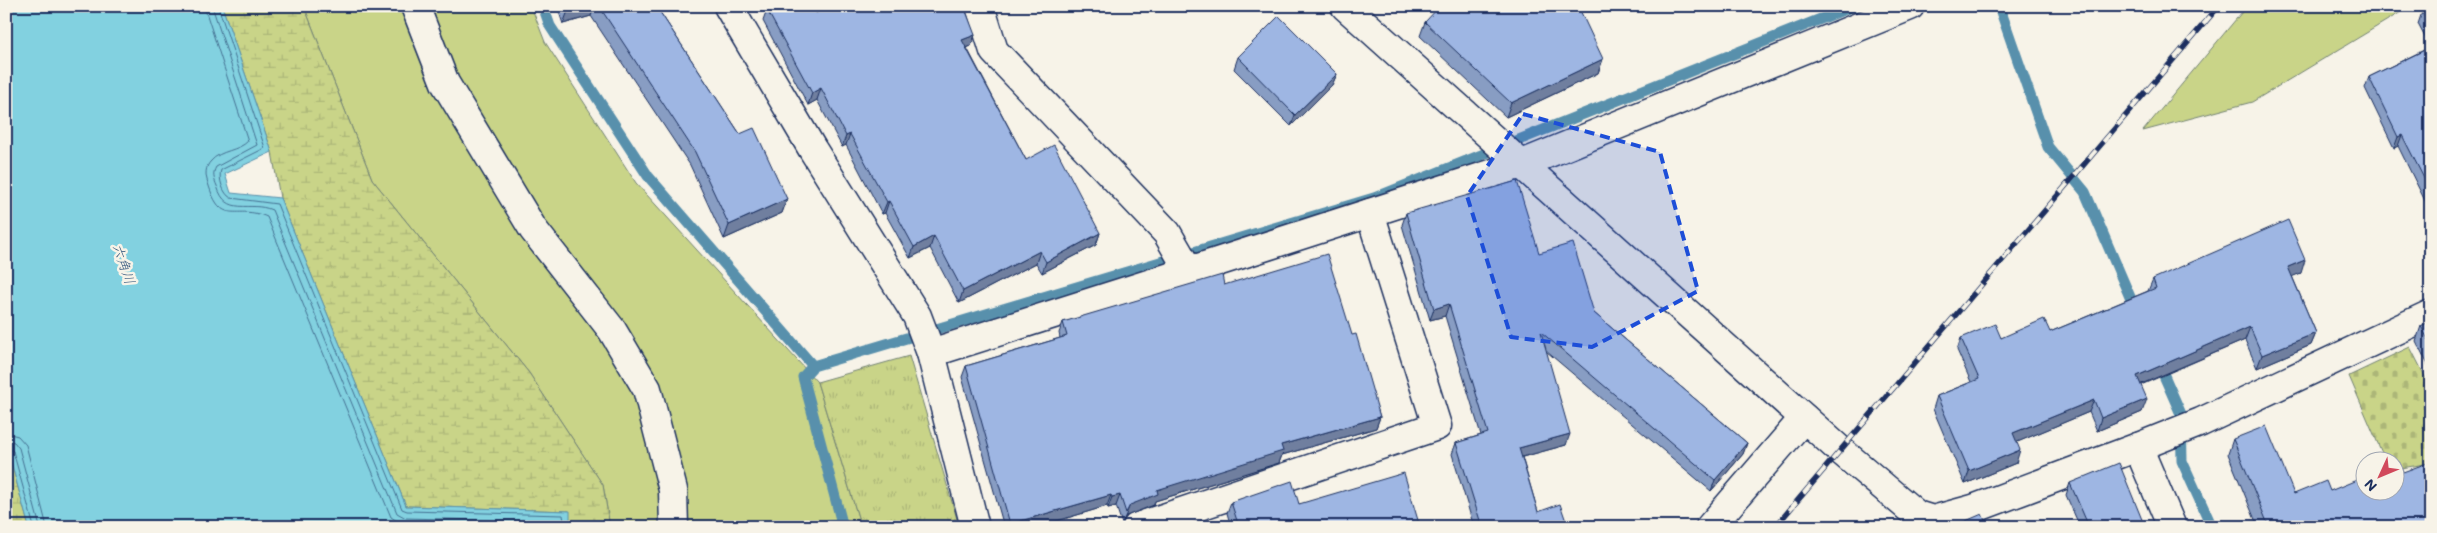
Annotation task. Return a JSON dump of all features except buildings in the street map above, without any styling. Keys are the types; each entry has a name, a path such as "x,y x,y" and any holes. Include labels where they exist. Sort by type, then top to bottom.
{"street":[{"path":"415,6 445,83 454,99 533,229 612,330 647,388 674,490 674,527"},
{"path":"728,6 925,337 975,527"},
{"path":"980,6 994,51 1167,233 1186,266"},
{"path":"1346,6 1804,418 1917,515 1933,520 1973,509 2201,422 2431,314"},
{"path":"925,337 1186,266 1370,213 1516,159 1910,6"},
{"path":"1137,527 1437,426 1370,213"},
{"path":"1710,527 1804,418"},
{"path":"2138,447 2172,527"}],"highlighted area":[{"path":"1523,114 1660,152 1698,291 1592,347 1511,337 1467,196"}],"green space":[{"path":"222,6 304,6 372,179 529,373 603,485 610,527 570,527 569,511 406,506 280,198 272,152"},
{"path":"304,6 531,6 545,42 636,183 817,382 861,527 610,527 603,485 529,373 372,179"},
{"path":"2247,6 2411,6 2252,102 2143,131"},
{"path":"2410,347 2431,388 2431,474 2426,464 2404,468 2404,450 2381,450 2349,376"},
{"path":"909,356 957,519 934,527 861,527 817,382"},
{"path":"6,444 29,527 6,527"}],"water":[{"name":"六角川","path":"6,6 222,6 272,152 225,174 231,193 280,198 406,506 570,511 570,527 29,527 6,444"}],"waterway":[{"path":"543,6 550,26 648,176 813,366"},
{"path":"843,527 803,377 813,366 1374,198 1853,6"},
{"path":"1999,6 2048,147 2085,192 2136,311"},
{"path":"2158,362 2181,414 2182,461 2212,527"},
{"path":"815,527 842,525"}],"railway":[{"path":"1775,527 2219,6"}]}
